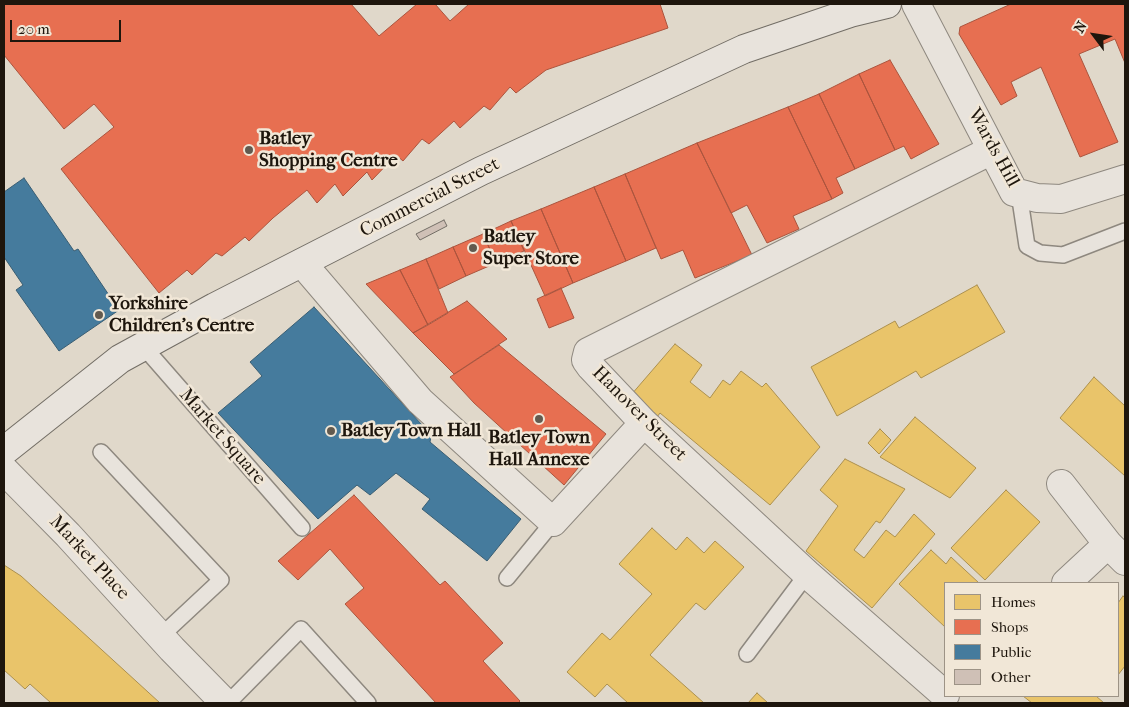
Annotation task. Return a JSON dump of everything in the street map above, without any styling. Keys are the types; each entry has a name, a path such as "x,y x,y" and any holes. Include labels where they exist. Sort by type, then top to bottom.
{"street":[{"name":"Commercial Street","path":"4,451 120,359 481,171 744,49 850,13 887,4"},
{"name":"Wards Hill","path":"916,4 1014,192 1037,198 1061,199 1125,179"},
{"name":"Hanover Street","path":"944,692 807,574 644,423 586,360 588,352 992,150"},
{"path":"302,263 420,401 553,522 644,423"},
{"name":"Market Place","path":"4,470 226,703"},
{"path":"1060,484 1117,553 1068,582"}],"lane":[{"path":"1019,193 1027,246 1040,253 1063,255 1125,231"},
{"name":"Market Square","path":"143,346 302,528"},
{"path":"102,452 222,580 167,643"},
{"path":"507,578 553,522"},
{"path":"747,654 807,574"},
{"path":"226,703 301,630 368,703"}],"building: Homes":[{"path":"977,285 1005,332 921,378 916,371 837,416 811,367 895,321 899,328"},
{"path":"675,344 702,365 690,382 710,398 723,380 730,385 741,371 762,387 766,383 820,447 770,505 660,413 657,417 631,395"},
{"path":"1094,377 1125,406 1125,476 1060,418"},
{"path":"915,417 976,468 950,498 880,457"},
{"path":"880,429 891,440 879,454 868,443"},
{"path":"845,459 905,489 880,523 876,521 854,550 864,558 886,530 895,537 914,514 935,534 872,608 806,551 838,506 820,490"},
{"path":"1006,490 1040,522 985,580 951,548"},
{"path":"652,528 676,550 687,537 704,553 715,541 744,567 705,610 696,603 650,655 704,703 628,703 607,684 595,697 567,672 602,633 610,640 652,594 619,564"},
{"path":"931,550 946,564 951,557 978,582 944,582 944,626 899,584"},
{"path":"4,565 21,576 160,703 51,703 30,684 25,689 4,670"},
{"path":"1123,596 1125,598 1125,666 1119,674 1119,602"},
{"path":"757,693 768,703 748,703"},
{"path":"1024,697 1097,697 1104,703 1032,703"}],"building: Shops":[{"name":"Batley Shopping Centre","path":"4,4 351,4 379,36 417,4 435,4 450,21 469,4 660,4 668,28 546,70 516,93 510,87 490,110 484,106 460,128 454,121 429,144 422,139 403,161 396,155 372,180 367,172 343,196 335,184 317,203 307,190 249,241 245,237 222,256 216,253 192,275 187,270 159,293 61,169 114,127 94,104 64,129 4,55"},
{"path":"1011,4 1125,4 1125,63 1115,39 1079,54 1118,142 1080,157 1041,67 1011,82 1017,96 1001,105 959,34 960,27"},
{"path":"890,60 939,144 911,159 904,146 895,150 859,74"},
{"path":"859,74 895,150 855,169 819,94"},
{"path":"819,94 855,169 836,178 843,193 832,199 788,107"},
{"path":"788,107 832,199 793,216 799,229 767,243 747,205 731,213 697,143"},
{"path":"697,143 752,255 695,278 683,250 661,259 625,174"},
{"path":"625,174 656,248 626,261 594,187"},
{"path":"594,187 626,261 573,283 541,209"},
{"path":"541,209 573,283 545,296 511,221"},
{"path":"511,221 524,251 496,263 483,234"},
{"path":"483,234 496,263 466,276 453,247"},
{"path":"453,247 466,276 439,289 426,259"},
{"path":"426,259 448,313 428,325 400,270"},
{"path":"400,270 428,325 413,333 366,284"},
{"path":"561,288 574,318 549,328 537,299"},
{"path":"467,301 507,339 454,374 413,333"},
{"name":"Batley Town Hall Annexe","path":"499,345 606,434 564,485 474,403 450,377"},
{"path":"354,495 440,585 445,581 503,643 483,661 520,701 518,703 436,703 345,604 364,588 330,549 298,580 278,561"}],"building: Public":[{"path":"24,178 74,251 78,249 119,310 59,351 16,290 23,285 4,257 4,192"},
{"name":"Batley Town Hall","path":"314,307 423,426 431,436 430,442 521,519 487,561 422,509 430,499 396,473 370,495 357,485 318,519 218,413 262,376 250,362"}],"building: Other":[{"path":"444,220 447,226 420,240 416,234"}],"place":[{"name":"Batley Shopping Centre","path":"249,150"},
{"name":"Batley Super Store","path":"473,248"},
{"name":"Yorkshire Children's Centre","path":"99,315"},
{"name":"Batley Town Hall Annexe","path":"539,419"},
{"name":"Batley Town Hall","path":"331,431"}]}
